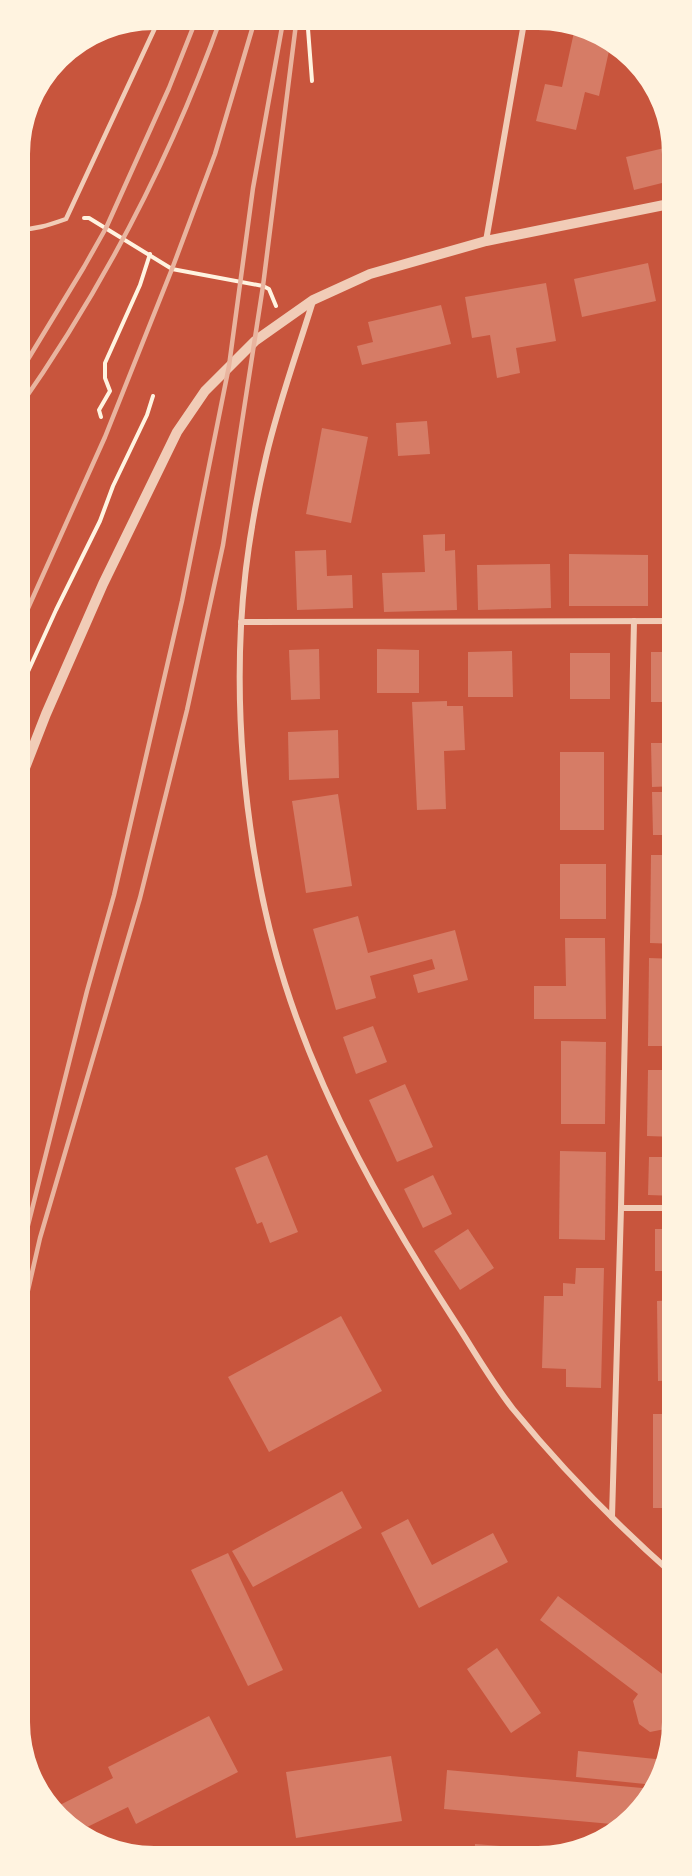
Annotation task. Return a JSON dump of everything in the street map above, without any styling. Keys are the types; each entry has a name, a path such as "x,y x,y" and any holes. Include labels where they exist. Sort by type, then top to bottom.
{"street":[{"path":"486,241 523,26"},
{"path":"26,765 103,584 177,432 205,391 255,341 313,300 370,274 486,241 666,205"},
{"path":"313,300 266,454 248,549 241,622 239,689 251,832 278,960 303,1037 367,1176 413,1256 511,1407 612,1517 666,1568"},
{"path":"612,1517 634,621"},
{"path":"241,622 666,621"},
{"path":"621,1208 666,1208"}],"lane":[{"path":"26,230 66,219 156,26"}],"path":[{"path":"308,26 312,81"},
{"path":"66,219 89,218 172,269 263,286 269,289 281,321"},
{"path":"101,417 99,410 110,391 105,378 105,363 140,285 150,254"},
{"path":"26,676 99,521 147,415 153,396"}],"building":[{"path":"574,31 610,48 599,96 585,92 576,130 536,121 545,84 562,87"},
{"path":"666,148 666,182 634,190 626,157"},
{"path":"648,263 656,301 582,317 574,279"},
{"path":"546,283 556,341 516,348 520,373 497,378 490,335 472,338 465,297"},
{"path":"441,305 451,344 362,365 357,346 373,342 368,322"},
{"path":"427,421 430,454 398,456 396,423"},
{"path":"322,428 368,437 351,523 306,514"},
{"path":"445,534 445,551 455,550 457,610 384,612 382,573 425,572 423,535"},
{"path":"326,550 327,576 352,575 353,608 297,610 295,551"},
{"path":"662,553 666,553 666,604 662,604"},
{"path":"569,554 648,555 648,606 569,606"},
{"path":"550,564 551,608 478,610 477,565"},
{"path":"319,649 320,699 291,700 289,650"},
{"path":"377,649 419,650 419,693 377,693"},
{"path":"512,651 513,697 468,697 468,652"},
{"path":"651,652 666,652 666,702 651,702"},
{"path":"570,653 610,653 610,699 570,699"},
{"path":"447,701 447,706 463,706 465,750 444,751 446,809 417,810 412,702"},
{"path":"338,730 339,778 289,780 288,732"},
{"path":"651,743 666,743 666,786 652,787"},
{"path":"560,752 604,752 604,830 560,830"},
{"path":"652,792 666,792 666,835 653,835"},
{"path":"338,794 352,886 306,893 292,801"},
{"path":"651,855 666,855 666,944 650,943"},
{"path":"560,864 606,864 606,919 560,919"},
{"path":"358,916 368,953 455,930 468,980 418,993 413,975 435,969 432,959 370,976 376,998 336,1010 313,929"},
{"path":"565,938 605,938 606,1019 534,1019 534,986 566,986"},
{"path":"649,958 666,959 666,1046 648,1046"},
{"path":"373,1026 387,1062 356,1074 343,1037"},
{"path":"561,1041 606,1042 605,1124 561,1124"},
{"path":"648,1070 666,1070 666,1137 647,1136"},
{"path":"405,1084 433,1147 397,1162 369,1100"},
{"path":"560,1151 606,1152 605,1240 559,1239"},
{"path":"267,1155 298,1232 270,1243 262,1222 257,1224 235,1168"},
{"path":"649,1157 666,1157 666,1196 648,1195"},
{"path":"433,1175 452,1214 423,1228 404,1189"},
{"path":"468,1229 494,1268 460,1290 434,1251"},
{"path":"655,1229 666,1229 666,1271 655,1271"},
{"path":"576,1268 604,1268 601,1388 566,1387 566,1369 542,1368 544,1296 563,1296 563,1283 575,1284"},
{"path":"657,1301 666,1301 666,1381 658,1381"},
{"path":"341,1316 382,1391 269,1452 228,1377"},
{"path":"653,1414 666,1414 666,1508 653,1508"},
{"path":"342,1491 362,1528 253,1587 232,1551"},
{"path":"408,1519 432,1565 493,1533 508,1562 419,1608 381,1533"},
{"path":"228,1553 283,1670 248,1686 191,1570"},
{"path":"558,1596 666,1677 666,1729 650,1732 639,1724 633,1701 638,1694 540,1620"},
{"path":"497,1648 541,1713 511,1733 467,1669"},
{"path":"209,1716 238,1772 136,1824 128,1807 83,1829 57,1806 113,1778 108,1767"},
{"path":"578,1751 661,1760 650,1785 576,1777"},
{"path":"391,1756 402,1821 296,1838 286,1772"},
{"path":"447,1770 648,1789 635,1807 615,1824 444,1809"},
{"path":"475,1844 548,1850 547,1850 475,1850"}],"railway":[{"path":"26,363 106,228 169,88 194,26"},
{"path":"26,397 106,270 132,221 181,119 218,26"},
{"path":"26,613 105,437 172,269 215,154 253,26"},
{"path":"26,1233 87,991 114,895 182,601 229,366 253,188 282,26"},
{"path":"26,1299 40,1238 140,898 187,710 223,545 263,286 296,26"}]}
